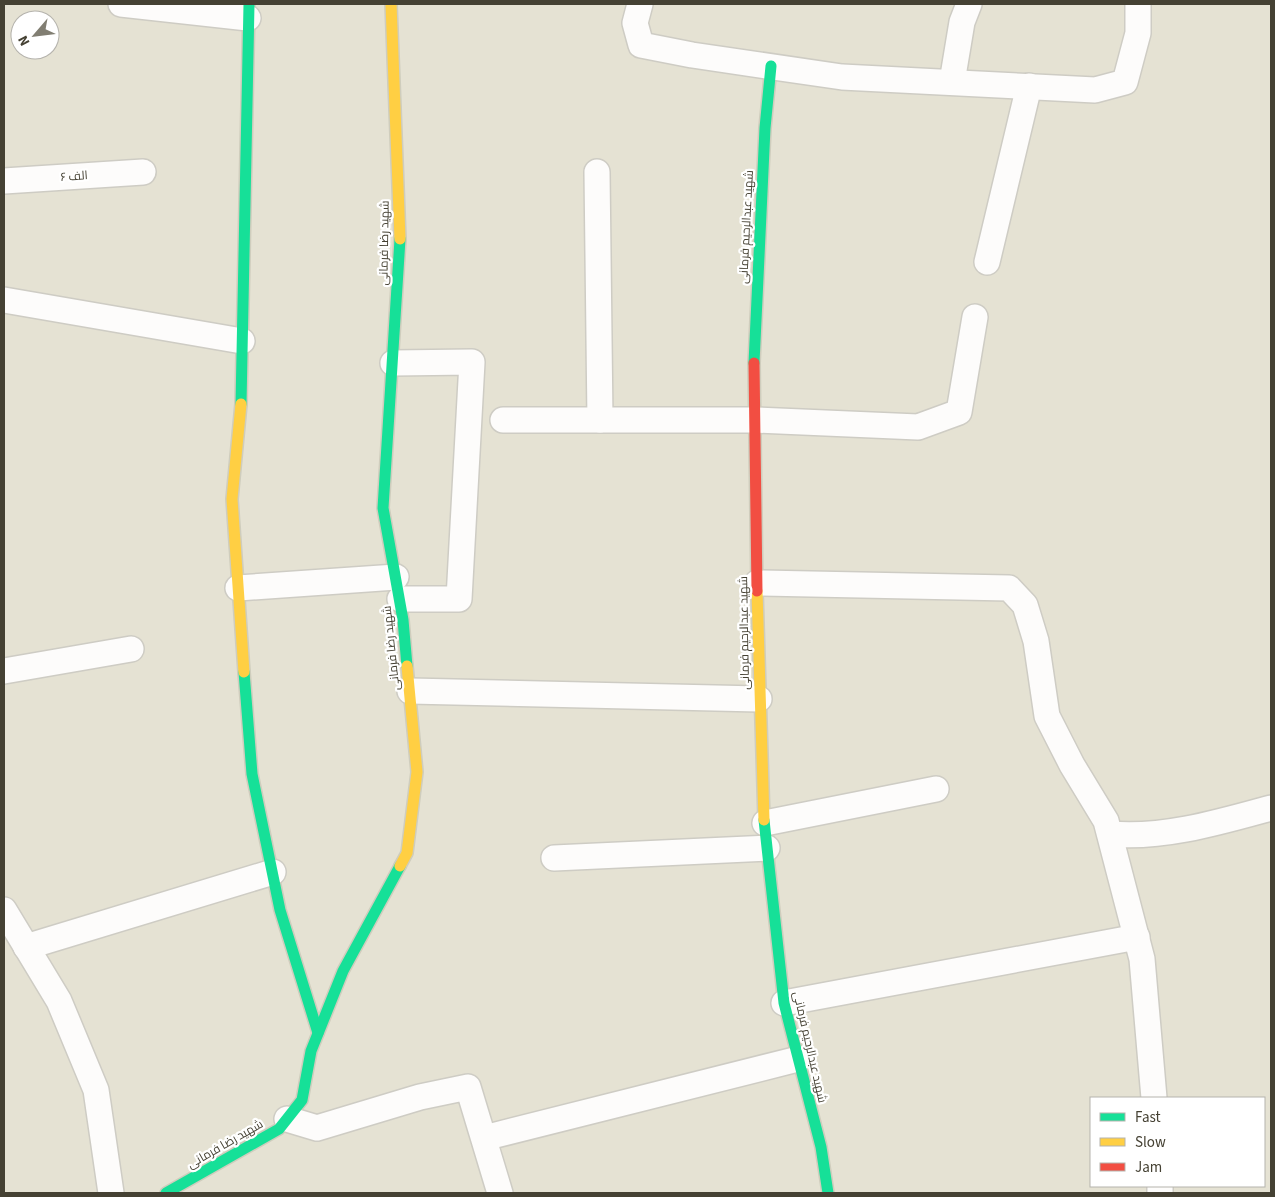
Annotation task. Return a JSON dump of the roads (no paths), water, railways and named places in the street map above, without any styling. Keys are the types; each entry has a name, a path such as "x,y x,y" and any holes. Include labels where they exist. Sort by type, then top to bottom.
{"street":[{"path":"121,4 249,11 241,403 232,498 238,588 252,774 280,910 318,1033"},
{"name":"شهید رضا فرمانی","path":"166,1193 279,1129 302,1100 311,1051 343,971 407,853 417,772 398,588 384,508 400,236 391,4"},
{"path":"640,4 635,23 641,45 842,77 1095,90 1125,82 1138,34 1138,4"},
{"path":"952,82 962,22 969,4"},
{"name":"شهید عبدالرحیم فرمانی","path":"771,66 764,128 754,355 759,699 765,823 784,1003 820,1146 828,1193"},
{"path":"987,262 1029,86"},
{"name":"۶ الف","path":"4,181 143,172"},
{"path":"597,172 600,420"},
{"path":"4,300 242,341"},
{"path":"503,420 755,420 918,427 959,412 975,317"},
{"path":"238,588 398,588 459,599 472,362 392,363"},
{"path":"757,583 1010,588 1025,605 1036,641 1047,716 1072,765 1106,821 1137,937 1142,959 1154,1097"},
{"path":"4,671 130,649"},
{"path":"410,691 759,699"},
{"path":"765,823 936,789"},
{"path":"1110,834 1136,837 1224,821 1271,808"},
{"path":"554,858 767,848"},
{"path":"26,947 273,872"},
{"path":"4,910 59,1001 96,1090 111,1193"},
{"path":"784,1003 1137,937"},
{"path":"484,1138 798,1059"},
{"path":"287,1119 317,1128 420,1097 468,1087 500,1193"}]}
